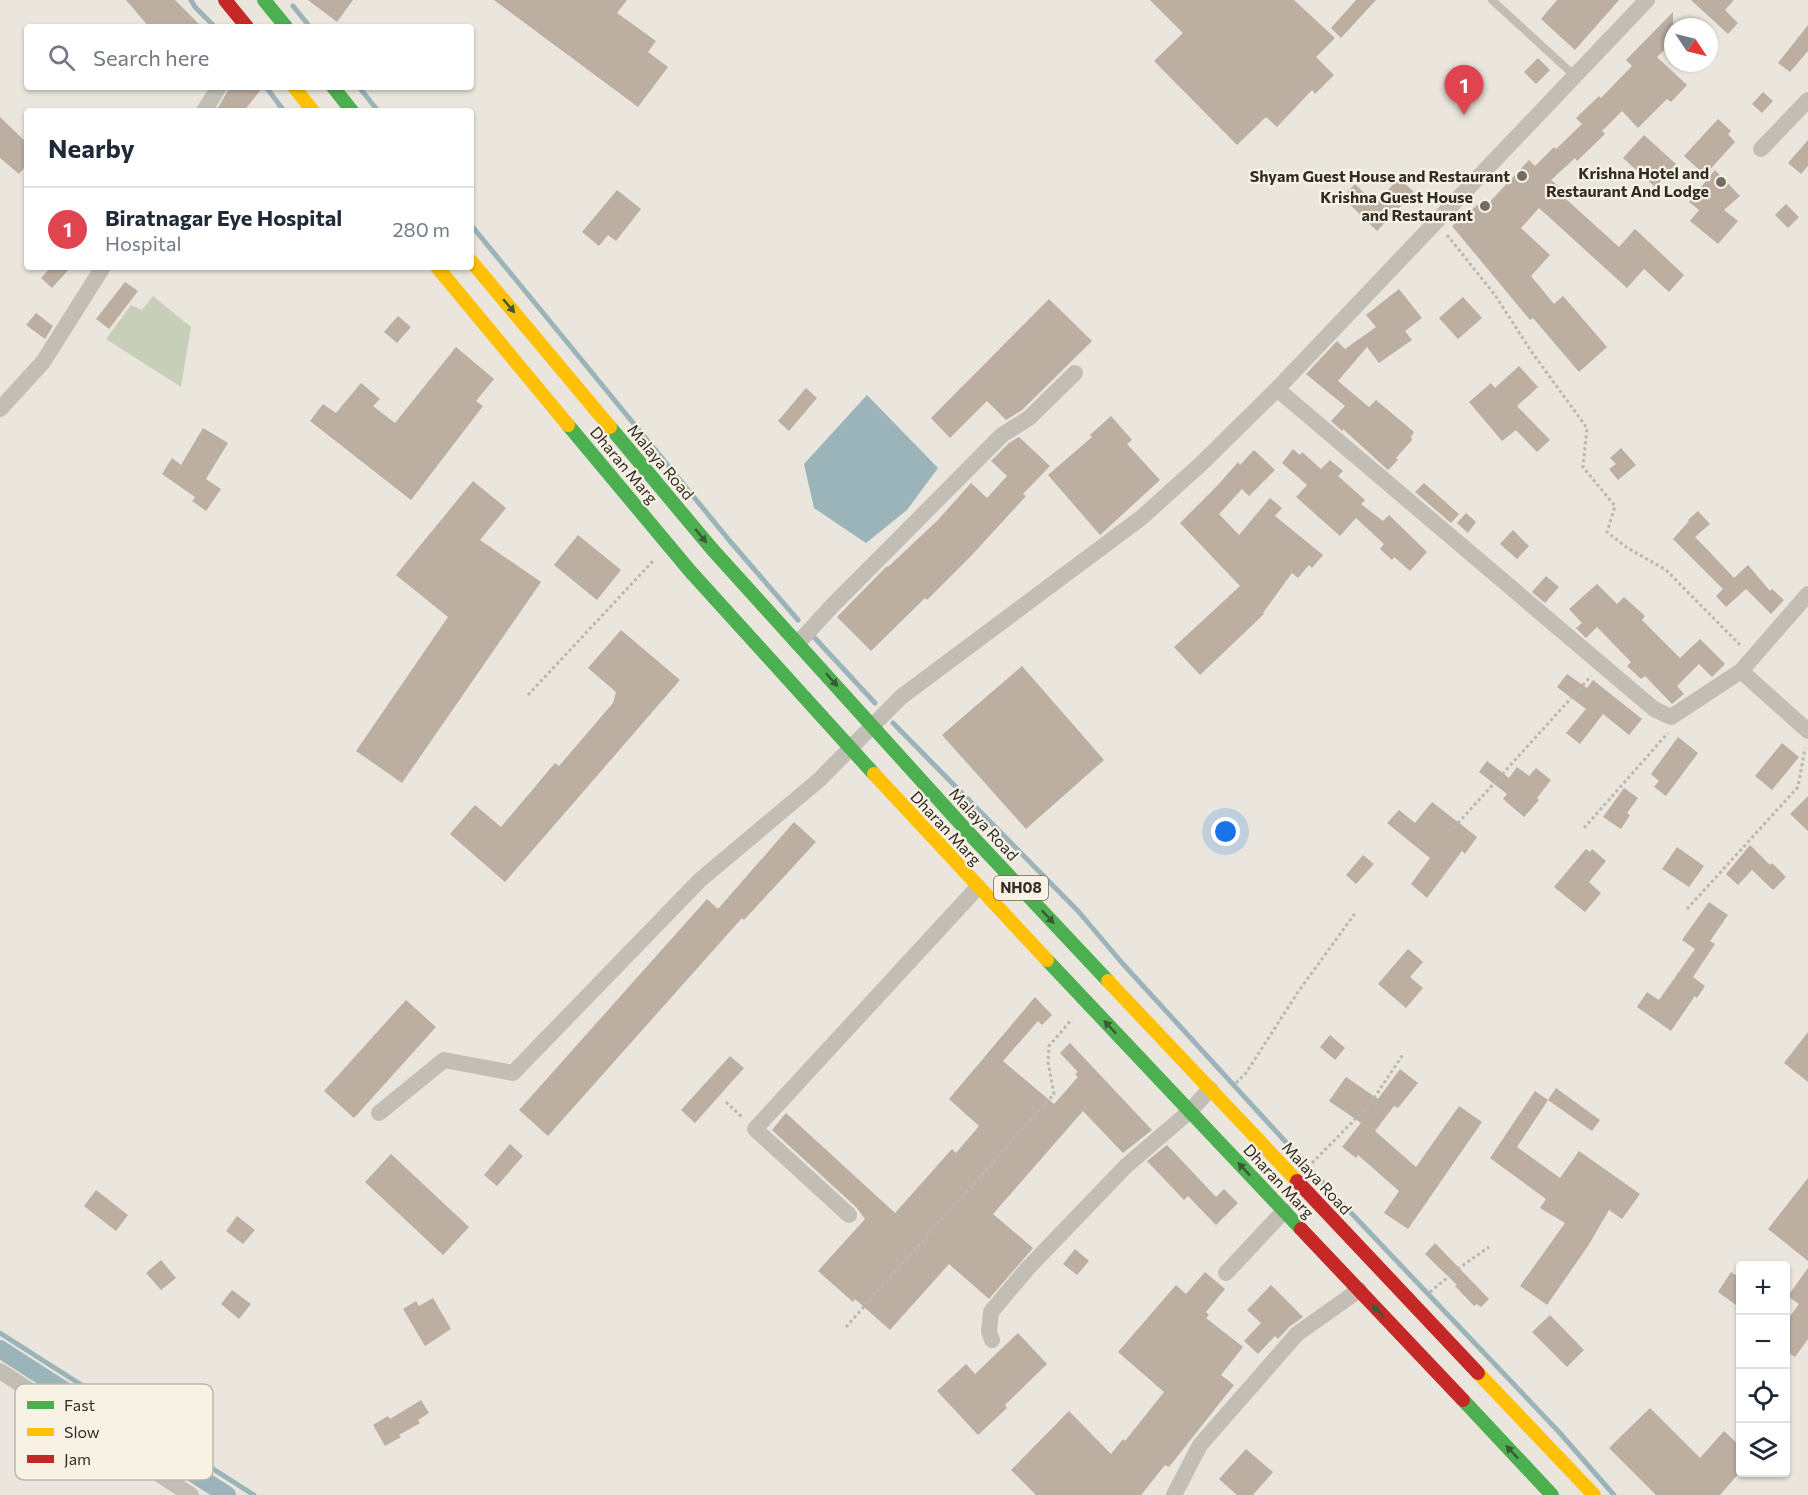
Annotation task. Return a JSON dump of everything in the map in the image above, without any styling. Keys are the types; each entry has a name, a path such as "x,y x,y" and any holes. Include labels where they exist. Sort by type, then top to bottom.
{"main road":[{"path":"225,0 245,24"},
{"path":"272,3 284,24"},
{"path":"296,90 311,108"},
{"path":"335,90 350,108"},
{"name":"Malaya Road","path":"474,265 665,517 712,549 975,839 1594,1495"},
{"name":"Dharan Marg","path":"440,270 665,517 668,543 690,571 978,887 1552,1495"}],"street":[{"path":"379,1113 444,1060 513,1073 700,880 819,780 901,697 1141,518 1201,464 1277,389 1647,0"},
{"path":"262,24 272,3"},
{"path":"206,108 217,90"},
{"path":"1761,149 1808,100"},
{"path":"0,409 43,362 101,270"},
{"path":"798,644 832,606 1002,435 1029,418 1075,373"},
{"path":"1277,389 1600,665 1654,709 1671,717 1741,671 1808,594"},
{"path":"1741,671 1807,738"},
{"path":"849,1215 755,1129 978,887"},
{"path":"992,1340 989,1332 991,1312 1028,1268 1126,1167 1190,1111 1216,1094"},
{"path":"1226,1273 1284,1211"},
{"path":"1174,1495 1200,1445 1297,1334 1359,1290"},
{"path":"0,1371 20,1384"},
{"path":"168,1480 191,1495"}],"lane":[{"path":"1492,0 1575,76"}],"path":[{"path":"1436,222 1494,294 1531,351 1587,428 1582,467 1615,506 1607,532 1626,547 1666,570 1753,657"},
{"path":"528,695 668,543"},
{"path":"1450,832 1600,665"},
{"path":"1584,828 1668,732 1671,717"},
{"path":"1687,909 1798,787 1807,738"},
{"path":"1216,1094 1246,1073 1298,992 1356,912"},
{"path":"846,1327 1054,1094 1048,1062 1048,1046 1087,1002"},
{"path":"1297,1180 1370,1104 1404,1053"},
{"path":"726,1102 755,1129"},
{"path":"1415,1304 1459,1268 1490,1247"}],"green space":[{"path":"153,296 191,327 181,387 106,339 131,305 142,310"}],"water":[{"path":"867,395 938,468 907,510 866,543 814,508 804,464"}],"building":[{"path":"126,0 175,0 199,24 146,24"},
{"path":"308,0 353,0 337,22"},
{"path":"494,0 627,0 617,13 656,41 648,52 668,67 638,107"},
{"path":"1150,0 1294,0 1335,38 1316,57 1334,75 1315,94 1312,90 1277,127 1266,117 1237,145 1154,61 1183,33"},
{"path":"1356,0 1376,0 1341,38 1331,28"},
{"path":"1557,0 1619,0 1575,50 1541,19"},
{"path":"1691,0 1734,0 1725,10 1738,23 1728,34 1718,25 1718,18 1711,18"},
{"path":"1664,21 1664,50 1657,57 1664,64 1664,72 1673,72 1687,85 1671,102 1667,99 1638,128 1622,111 1602,131 1605,134 1577,161 1575,158 1551,180 1559,187 1556,190 1619,247 1635,229 1684,275 1669,292 1644,269 1627,288 1539,208 1521,228 1550,255 1531,276 1554,304 1563,296 1607,347 1579,372 1533,318 1530,320 1452,226 1481,202 1485,207 1529,160 1535,166 1554,147 1556,149 1582,124 1576,118 1599,96 1601,98 1632,66 1626,60"},
{"path":"1808,25 1808,51 1790,72 1778,63"},
{"path":"1538,58 1550,70 1536,84 1524,72"},
{"path":"228,90 261,90 246,108 218,108"},
{"path":"1763,92 1773,101 1762,113 1752,104"},
{"path":"0,117 24,140 24,168 19,174 0,158"},
{"path":"1718,119 1731,131 1728,134 1735,142 1705,175 1684,156"},
{"path":"1644,135 1676,164 1655,187 1623,158"},
{"path":"1808,140 1808,166 1801,174 1788,163"},
{"path":"1715,170 1740,196 1724,210 1738,221 1718,244 1690,221 1699,210 1689,202"},
{"path":"1399,178 1414,192 1377,231 1342,197 1355,184 1375,204"},
{"path":"617,190 641,209 616,241 608,235 599,246 582,232"},
{"path":"1786,204 1799,217 1788,228 1775,215"},
{"path":"48,270 68,270 52,288 41,278"},
{"path":"125,282 138,291 109,329 96,319"},
{"path":"1399,289 1422,318 1405,331 1412,340 1379,363 1367,347 1338,381 1369,407 1376,400 1414,432 1412,440 1388,470 1331,421 1345,406 1306,374 1337,341 1345,349 1376,327 1366,315"},
{"path":"1463,297 1482,318 1458,339 1439,318"},
{"path":"1049,299 1092,341 1022,410 1006,420 987,401 950,438 931,418"},
{"path":"36,313 53,326 45,339 26,325"},
{"path":"398,316 411,327 397,343 384,332"},
{"path":"456,347 494,379 476,401 483,406 411,500 310,421 323,404 336,413 361,383 380,399 373,406 395,423"},
{"path":"1519,366 1538,387 1517,406 1550,440 1537,452 1516,430 1502,441 1469,402 1491,383 1495,388"},
{"path":"806,388 817,398 789,431 778,421"},
{"path":"1111,416 1132,440 1127,444 1160,480 1100,535 1048,475 1092,437 1090,435"},
{"path":"203,428 228,443 206,479 221,489 206,511 192,501 195,497 162,474 172,458 181,465"},
{"path":"1019,437 1050,466 1023,494 1026,496 972,555 871,651 837,617 887,566 938,520 971,483 987,498 1007,476 991,461 1009,443"},
{"path":"1621,448 1636,465 1618,480 1609,469 1616,464 1610,458"},
{"path":"1293,449 1300,455 1302,452 1321,469 1330,460 1343,471 1338,476 1365,500 1361,504 1383,521 1389,515 1427,552 1410,571 1394,557 1392,560 1380,549 1384,544 1356,518 1340,536 1296,497 1307,485 1282,463"},
{"path":"1254,450 1275,470 1249,496 1242,489 1219,514 1239,535 1270,498 1282,508 1275,516 1323,555 1312,568 1309,565 1298,578 1292,573 1264,614 1200,675 1174,647 1240,586 1180,523 1238,462 1240,465"},
{"path":"473,481 506,508 480,540 541,582 402,783 356,751 448,617 396,575"},
{"path":"1424,483 1459,514 1451,523 1415,492"},
{"path":"1698,511 1710,524 1695,537 1734,578 1748,565 1770,591 1772,589 1784,600 1771,614 1746,589 1726,607 1716,596 1723,589 1673,539"},
{"path":"1466,513 1476,522 1468,533 1457,523"},
{"path":"1513,530 1529,546 1517,559 1500,544"},
{"path":"578,535 621,570 597,600 554,565"},
{"path":"1546,576 1559,587 1545,603 1532,592"},
{"path":"1597,584 1617,604 1624,597 1645,616 1642,620 1680,658 1700,639 1725,664 1712,677 1699,664 1677,686 1684,694 1672,704 1645,676 1641,679 1627,666 1631,662 1597,627 1586,638 1576,628 1582,623 1569,609"},
{"path":"621,630 680,680 505,882 450,834 475,805 501,827 555,763 559,766 613,703 616,692 588,668"},
{"path":"1022,666 1104,760 1026,829 942,735"},
{"path":"1567,674 1587,688 1593,680 1642,719 1629,735 1603,714 1580,744 1566,733 1586,709 1557,687"},
{"path":"1678,737 1698,753 1666,796 1654,787 1659,781 1651,774"},
{"path":"1782,743 1799,757 1772,790 1755,776"},
{"path":"1487,761 1509,778 1517,767 1529,776 1536,768 1551,780 1537,798 1539,800 1524,817 1503,799 1507,794 1479,772"},
{"path":"1624,788 1638,798 1627,813 1630,815 1621,829 1603,817"},
{"path":"1808,796 1808,831 1790,814"},
{"path":"1432,802 1477,837 1465,854 1462,851 1427,898 1411,884 1430,858 1387,823 1399,810 1415,823"},
{"path":"794,822 816,842 744,920 742,918 548,1136 519,1110 707,899 718,909"},
{"path":"1750,845 1786,877 1773,890 1752,870 1738,885 1726,874"},
{"path":"1677,847 1704,866 1689,887 1662,869"},
{"path":"1586,849 1590,852 1592,849 1606,861 1589,882 1601,893 1585,912 1554,887"},
{"path":"1363,855 1374,864 1356,884 1346,875"},
{"path":"1709,902 1728,915 1710,941 1715,944 1693,977 1705,986 1697,998 1695,996 1671,1031 1637,1007 1647,992 1659,1000 1695,949 1682,940"},
{"path":"1408,949 1423,962 1410,977 1423,988 1406,1008 1378,984"},
{"path":"1035,997 1052,1015 1042,1025 1038,1021 1003,1061 1054,1104 1078,1077 1075,1074 1078,1072 1060,1053 1070,1043 1152,1130 1123,1153 1083,1111 993,1214 1033,1248 989,1299 949,1264 890,1330 818,1271 865,1219 856,1207 772,1130 786,1113 895,1213 952,1149 956,1153 979,1126 949,1099"},
{"path":"406,1000 436,1027 354,1118 324,1091"},
{"path":"1808,1032 1808,1082 1784,1063"},
{"path":"1330,1035 1345,1048 1335,1060 1320,1047"},
{"path":"730,1056 744,1068 695,1123 681,1110"},
{"path":"1400,1069 1418,1083 1398,1108 1394,1106 1375,1131 1416,1167 1459,1106 1482,1122 1408,1229 1384,1213 1399,1191 1358,1155 1356,1158 1342,1147 1361,1123 1329,1101 1346,1077 1378,1099"},
{"path":"1556,1088 1600,1120 1592,1131 1548,1100"},
{"path":"1535,1091 1548,1100 1517,1147 1560,1178 1579,1151 1640,1194 1622,1219 1609,1210 1588,1246 1547,1305 1520,1286 1565,1223 1540,1208 1546,1199 1490,1158"},
{"path":"510,1144 523,1156 497,1186 484,1175"},
{"path":"1167,1145 1216,1197 1224,1189 1238,1203 1216,1225 1188,1196 1184,1200 1147,1161"},
{"path":"391,1154 469,1227 443,1255 365,1182"},
{"path":"1808,1178 1808,1261 1768,1229"},
{"path":"96,1190 128,1215 116,1231 84,1206"},
{"path":"237,1216 255,1230 243,1244 226,1231"},
{"path":"1435,1243 1489,1299 1481,1307 1477,1304 1474,1306 1455,1286 1457,1285 1425,1254"},
{"path":"1075,1249 1089,1261 1077,1275 1063,1264"},
{"path":"161,1260 176,1278 161,1290 146,1273"},
{"path":"1808,1268 1808,1339 1795,1357 1790,1354 1790,1316 1799,1304 1790,1297 1790,1293"},
{"path":"1205,1272 1225,1289 1206,1312 1209,1315 1206,1318 1243,1347 1221,1375 1234,1385 1169,1467 1165,1465 1141,1495 1036,1495 1011,1470 1069,1411 1111,1454 1123,1439 1125,1441 1164,1392 1118,1352 1176,1285 1186,1294"},
{"path":"1731,1272 1736,1275 1736,1305 1718,1292"},
{"path":"1271,1285 1303,1317 1278,1339 1275,1336 1258,1354 1244,1341 1261,1323 1247,1310"},
{"path":"232,1290 251,1304 239,1319 221,1304"},
{"path":"433,1298 451,1329 425,1346 403,1309 416,1301 419,1306"},
{"path":"1550,1315 1584,1350 1567,1367 1532,1332"},
{"path":"1018,1333 1047,1364 1005,1405 1007,1408 978,1435 937,1391 966,1364 975,1374"},
{"path":"421,1400 429,1413 418,1420 420,1423 385,1446 373,1425 388,1416 390,1419"},
{"path":"1650,1408 1700,1458 1724,1431 1736,1442 1736,1477 1720,1495 1656,1495 1609,1448"},
{"path":"1246,1449 1273,1472 1253,1495 1237,1495 1219,1479"}],"waterway":[{"path":"191,0 212,24"},
{"path":"293,6 308,24"},
{"path":"268,90 282,108"},
{"path":"361,90 376,108"},
{"path":"474,229 729,540 798,620"},
{"path":"812,635 875,703"},
{"path":"893,723 1078,911 1123,964 1336,1197 1559,1432 1614,1495"},
{"path":"0,1333 80,1384"},
{"path":"0,1349 54,1384"},
{"path":"213,1469 254,1495"},
{"path":"204,1480 227,1495"}],"traffic: fast":[{"path":"264,0 284,24"},
{"path":"335,90 350,108"},
{"path":"568,425 690,571 874,774"},
{"path":"610,427 712,549 967,831 1108,981"},
{"path":"1047,960 1301,1229"},
{"path":"1463,1400 1552,1495"}],"traffic: slow":[{"path":"296,90 311,108"},
{"path":"474,265 610,427"},
{"path":"439,270 568,425"},
{"path":"874,774 1047,960"},
{"path":"1108,981 1297,1181"},
{"path":"1478,1373 1594,1495"}],"traffic: jam":[{"path":"225,0 245,24"},
{"path":"1297,1181 1478,1373"},
{"path":"1301,1229 1463,1400"}],"place":[{"name":"Biratnagar Eye Hospital","path":"1464,115"},
{"name":"Shyam Guest House and Restaurant","path":"1522,176"},
{"name":"Krishna Hotel and Restaurant And Lodge","path":"1721,182"},
{"name":"Krishna Guest House and Restaurant","path":"1485,206"}]}
